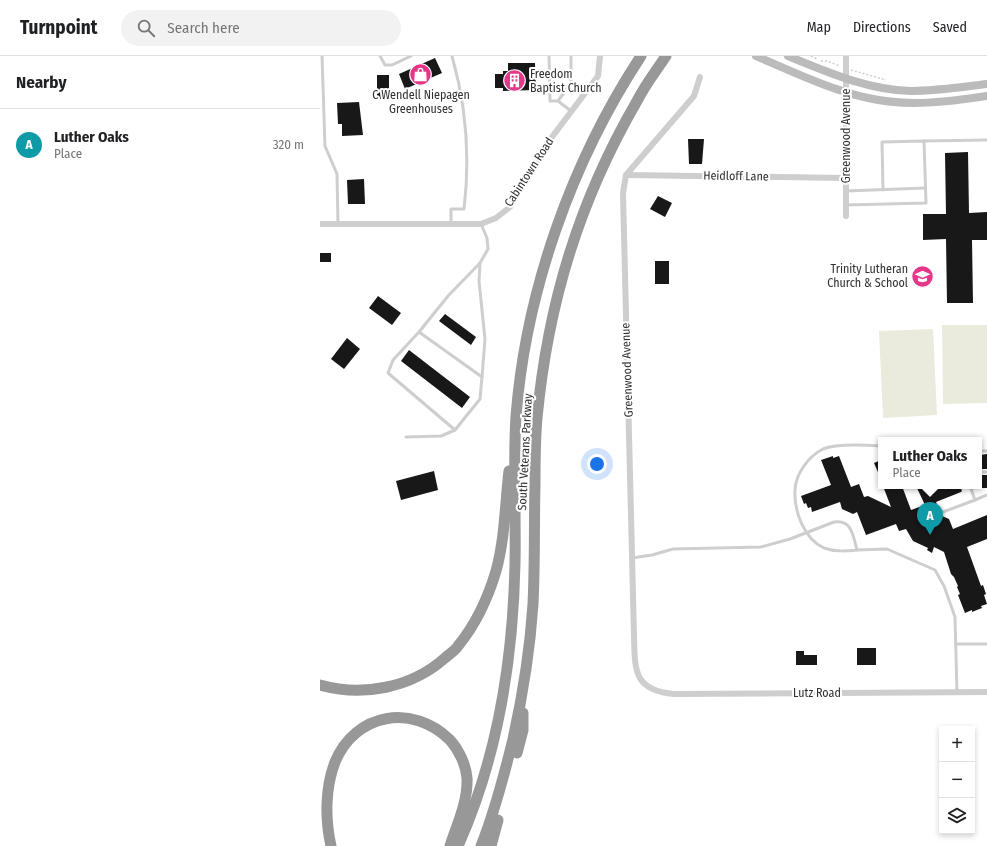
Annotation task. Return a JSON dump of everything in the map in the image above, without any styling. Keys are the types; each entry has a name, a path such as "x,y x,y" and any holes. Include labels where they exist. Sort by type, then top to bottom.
{"highway":[{"name":"South Veterans Parkway","path":"458,846 470,820 488,766 501,709 509,659 514,593 516,417 519,387 532,314 538,289 564,208 586,157 622,86 641,56"},
{"name":"South Veterans Parkway","path":"481,846 503,783 523,695 530,642 533,603 537,419 552,315 569,252 592,191 616,138 666,56"},
{"path":"320,686 340,690 362,691 389,687 407,682 435,667 457,647 473,626 486,600 496,570 502,540 516,417"},
{"path":"491,846 523,730 523,695"},
{"path":"331,846 327,801 330,780 335,763 345,744 361,729 373,722 395,717 409,718 433,726 454,745 460,756 467,777 466,789 464,804 450,846"}],"main road":[{"path":"756,56 846,92 868,98 902,103 927,103 987,96"},
{"path":"788,56 846,79 890,89 910,91 940,90 987,84"}],"street":[{"name":"Cabintown Road","path":"320,224 481,224 496,218 510,207 541,154 571,110 598,76 600,56"},
{"name":"Greenwood Avenue","path":"846,56 846,216"},
{"name":"Greenwood Avenue","path":"647,687 641,681 635,662 622,193 626,175 694,96 700,76"},
{"name":"Heidloff Lane","path":"626,175 846,178"},
{"name":"Lutz Road","path":"647,687 659,692 674,694 987,692"}],"lane":[{"path":"322,56 325,146 337,174 338,224"},
{"path":"380,56 385,65 392,65 411,56"},
{"path":"451,224 450,209 464,209 466,172 464,119 452,56"},
{"path":"550,56 550,101 558,101 571,110"},
{"path":"558,101 571,83 570,56"},
{"path":"883,190 882,142 987,140"},
{"path":"846,205 926,203 924,141"},
{"path":"846,190 925,188"},
{"path":"455,430 388,373 393,360 419,332 448,296 480,263 488,248 487,238 481,224"},
{"path":"406,437 442,436 455,430 480,399 485,339 479,281 480,263"},
{"path":"419,332 482,377"},
{"path":"878,446 844,446 825,448 816,453 809,460 799,475 795,489 796,503 800,519 807,532 824,548 833,550 887,549 935,570 944,586 955,617 957,692"},
{"path":"971,489 975,500"},
{"path":"943,512 987,495"},
{"path":"632,558 652,556 673,549 761,547 776,544 842,520 850,529 858,550"},
{"path":"956,644 987,644"}],"path":[{"path":"811,56 821,61 827,61 888,81"}],"shaded area":[{"path":"942,325 987,325 987,403 943,404"},
{"path":"933,329 937,415 883,418 879,331"}],"building":[{"name":"C Wendell Niepagen Greenhouses","path":"435,58 442,73 405,89 399,74"},
{"name":"Freedom Baptist Church","path":"508,63 535,63 536,90 503,91 503,88 495,88 495,74 503,74 503,71 508,71"},
{"path":"377,75 389,75 389,99 377,99"},
{"path":"359,102 363,135 342,136 342,124 338,124 337,103"},
{"path":"688,139 704,139 702,164 689,164"},
{"path":"968,152 969,213 987,212 987,240 972,240 973,303 947,303 946,239 923,240 923,214 946,214 945,153"},
{"path":"364,179 365,204 348,204 347,180"},
{"path":"658,196 672,203 665,217 650,209"},
{"path":"320,253 331,253 331,262 320,262"},
{"path":"655,261 669,261 669,284 655,284"},
{"path":"378,296 401,313 392,325 369,308"},
{"path":"445,314 476,337 471,345 439,321"},
{"path":"347,338 360,349 344,369 331,359"},
{"path":"409,350 470,397 462,408 401,361"},
{"path":"987,454 987,469 982,469 982,455"},
{"path":"833,456 833,458 839,456 851,487 859,484 864,497 868,496 891,507 884,489 903,489 911,510 925,505 917,489 961,489 961,492 936,502 940,513 942,516 949,519 953,529 987,515 987,539 967,547 981,586 983,585 987,604 981,606 982,608 965,613 958,595 960,594 957,587 958,586 951,574 944,552 934,547 932,553 927,550 928,548 913,541 906,529 899,531 896,524 866,535 857,512 853,514 842,509 840,502 812,512 811,507 808,508 806,503 804,504 801,496 831,485 821,460"},
{"path":"878,461 878,472 874,463"},
{"path":"434,471 438,490 401,500 396,481"},
{"path":"982,475 987,475 987,488 982,488"},
{"path":"857,648 876,648 876,665 857,665"},
{"path":"796,651 804,651 804,655 817,655 817,665 796,665"}],"place":[{"name":"C Wendell Niepagen Greenhouses","path":"421,74"},
{"name":"Freedom Baptist Church","path":"515,81"},
{"name":"Trinity Lutheran Church & School","path":"923,276"},
{"name":"Luther Oaks","path":"930,535"}]}
